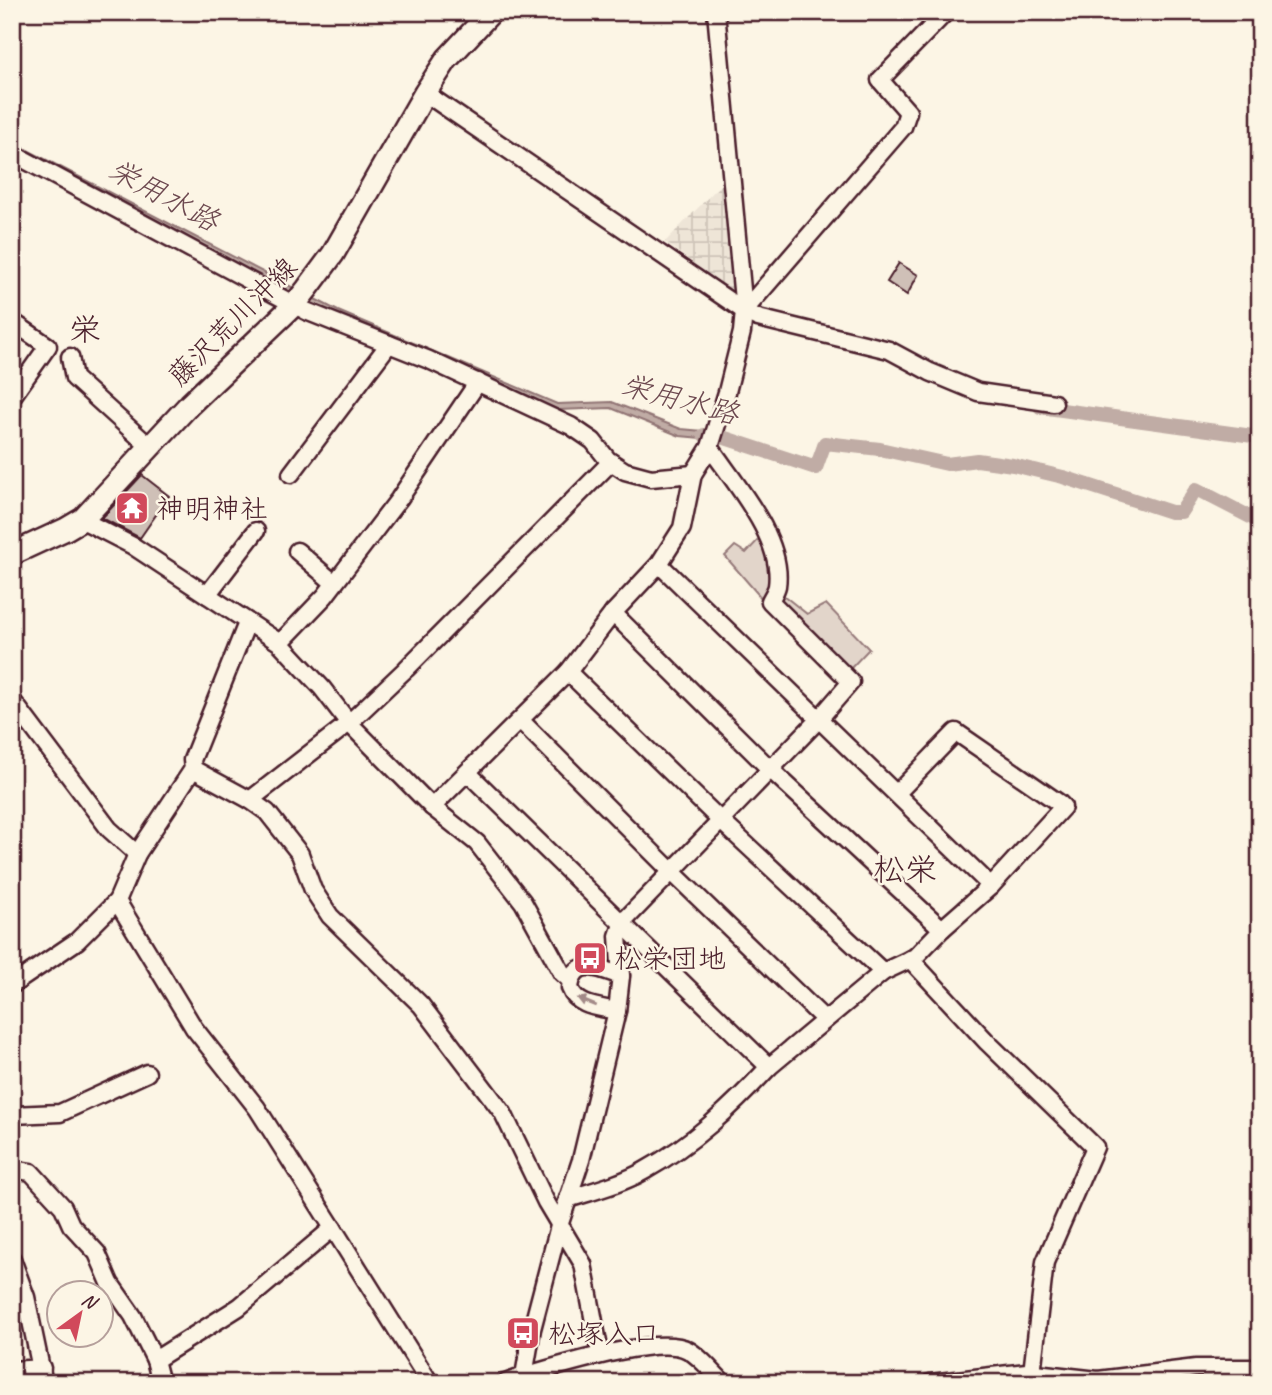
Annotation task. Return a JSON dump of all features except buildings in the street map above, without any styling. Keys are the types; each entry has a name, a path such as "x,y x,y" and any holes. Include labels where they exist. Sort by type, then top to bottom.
{"main road":[{"name":"藤沢荒川沖線","path":"12,554 66,530 83,519 231,362 295,304 333,254 447,59 491,12"}],"street":[{"path":"432,807 568,672 613,612 659,564 682,528 693,474 710,447 727,392 742,332 744,311 716,12"},
{"path":"744,311 903,127 908,111 880,80 946,12"},
{"path":"425,93 758,318 889,350 930,372 978,392 1054,403"},
{"path":"12,153 306,311 478,382 571,426 625,471 651,478 693,474"},
{"path":"12,397 48,346 13,322"},
{"path":"291,474 389,344"},
{"path":"70,357 74,378 149,446"},
{"path":"280,643 334,583 399,499 478,382"},
{"path":"526,1379 532,1329 559,1226 582,1160 617,1011 621,976 618,936 623,922 819,719 851,682 770,601 777,588 775,552 752,508 710,447"},
{"path":"250,800 349,723 611,462"},
{"path":"83,519 133,546 280,643 322,688 349,723 432,807 477,843 523,902 562,973 570,981"},
{"path":"207,595 257,531"},
{"path":"298,551 334,583"},
{"path":"659,564 991,886"},
{"path":"613,612 770,769 942,929"},
{"path":"12,985 77,942 117,901 137,854 193,768 192,760 247,623"},
{"path":"568,672 720,820 883,972"},
{"path":"12,700 109,829 137,854"},
{"path":"521,721 671,872 825,1020"},
{"path":"568,1199 607,1187 644,1171 715,1123 769,1066 883,972 910,960 991,886 1063,807 956,732 897,793"},
{"path":"193,768 250,800 267,813 300,854 313,890 330,916 421,1005 503,1113 559,1226 583,1264 600,1353"},
{"path":"468,774 769,1066"},
{"path":"117,901 194,1028 257,1108 430,1383"},
{"path":"910,960 987,1042 1095,1147 1045,1262 1032,1373"},
{"path":"617,1011 585,1004 570,988 570,981 574,974 586,967 621,976"},
{"path":"12,1115 60,1113 147,1073"},
{"path":"12,1169 31,1172 63,1207 71,1225 97,1253 110,1283 133,1316 155,1360 156,1382"},
{"path":"155,1360 239,1307 333,1228"},
{"path":"12,1259 26,1297 43,1375 12,1370"},
{"path":"505,1383 526,1379 600,1353 664,1346 687,1349 724,1383"},
{"path":"930,1383 1032,1373 1098,1381 1196,1368 1260,1368"}],"shaded area":[{"path":"12,142 338,311 557,404 612,402 681,429 724,433 722,440 680,436 611,408 558,410 335,317 12,148"},
{"path":"723,182 733,293 665,242"},
{"path":"759,539 771,569 770,585 763,600 725,556 735,546 746,553"},
{"path":"783,595 807,614 826,604 869,649 849,670 777,602"}],"waterway":[{"path":"1040,407 1260,437"},
{"name":"栄用水路","path":"704,435 722,437 816,468 825,443 880,449 947,464 977,460 1013,465 1063,477 1171,512 1181,512 1196,489 1260,522"}],"place":[{"name":"神明神社","path":"132,508"},
{"name":"松栄団地","path":"590,958"},
{"name":"松塚入口","path":"523,1333"}],"district":[{"name":"栄","path":"85,329"},
{"name":"松栄","path":"905,869"}]}
